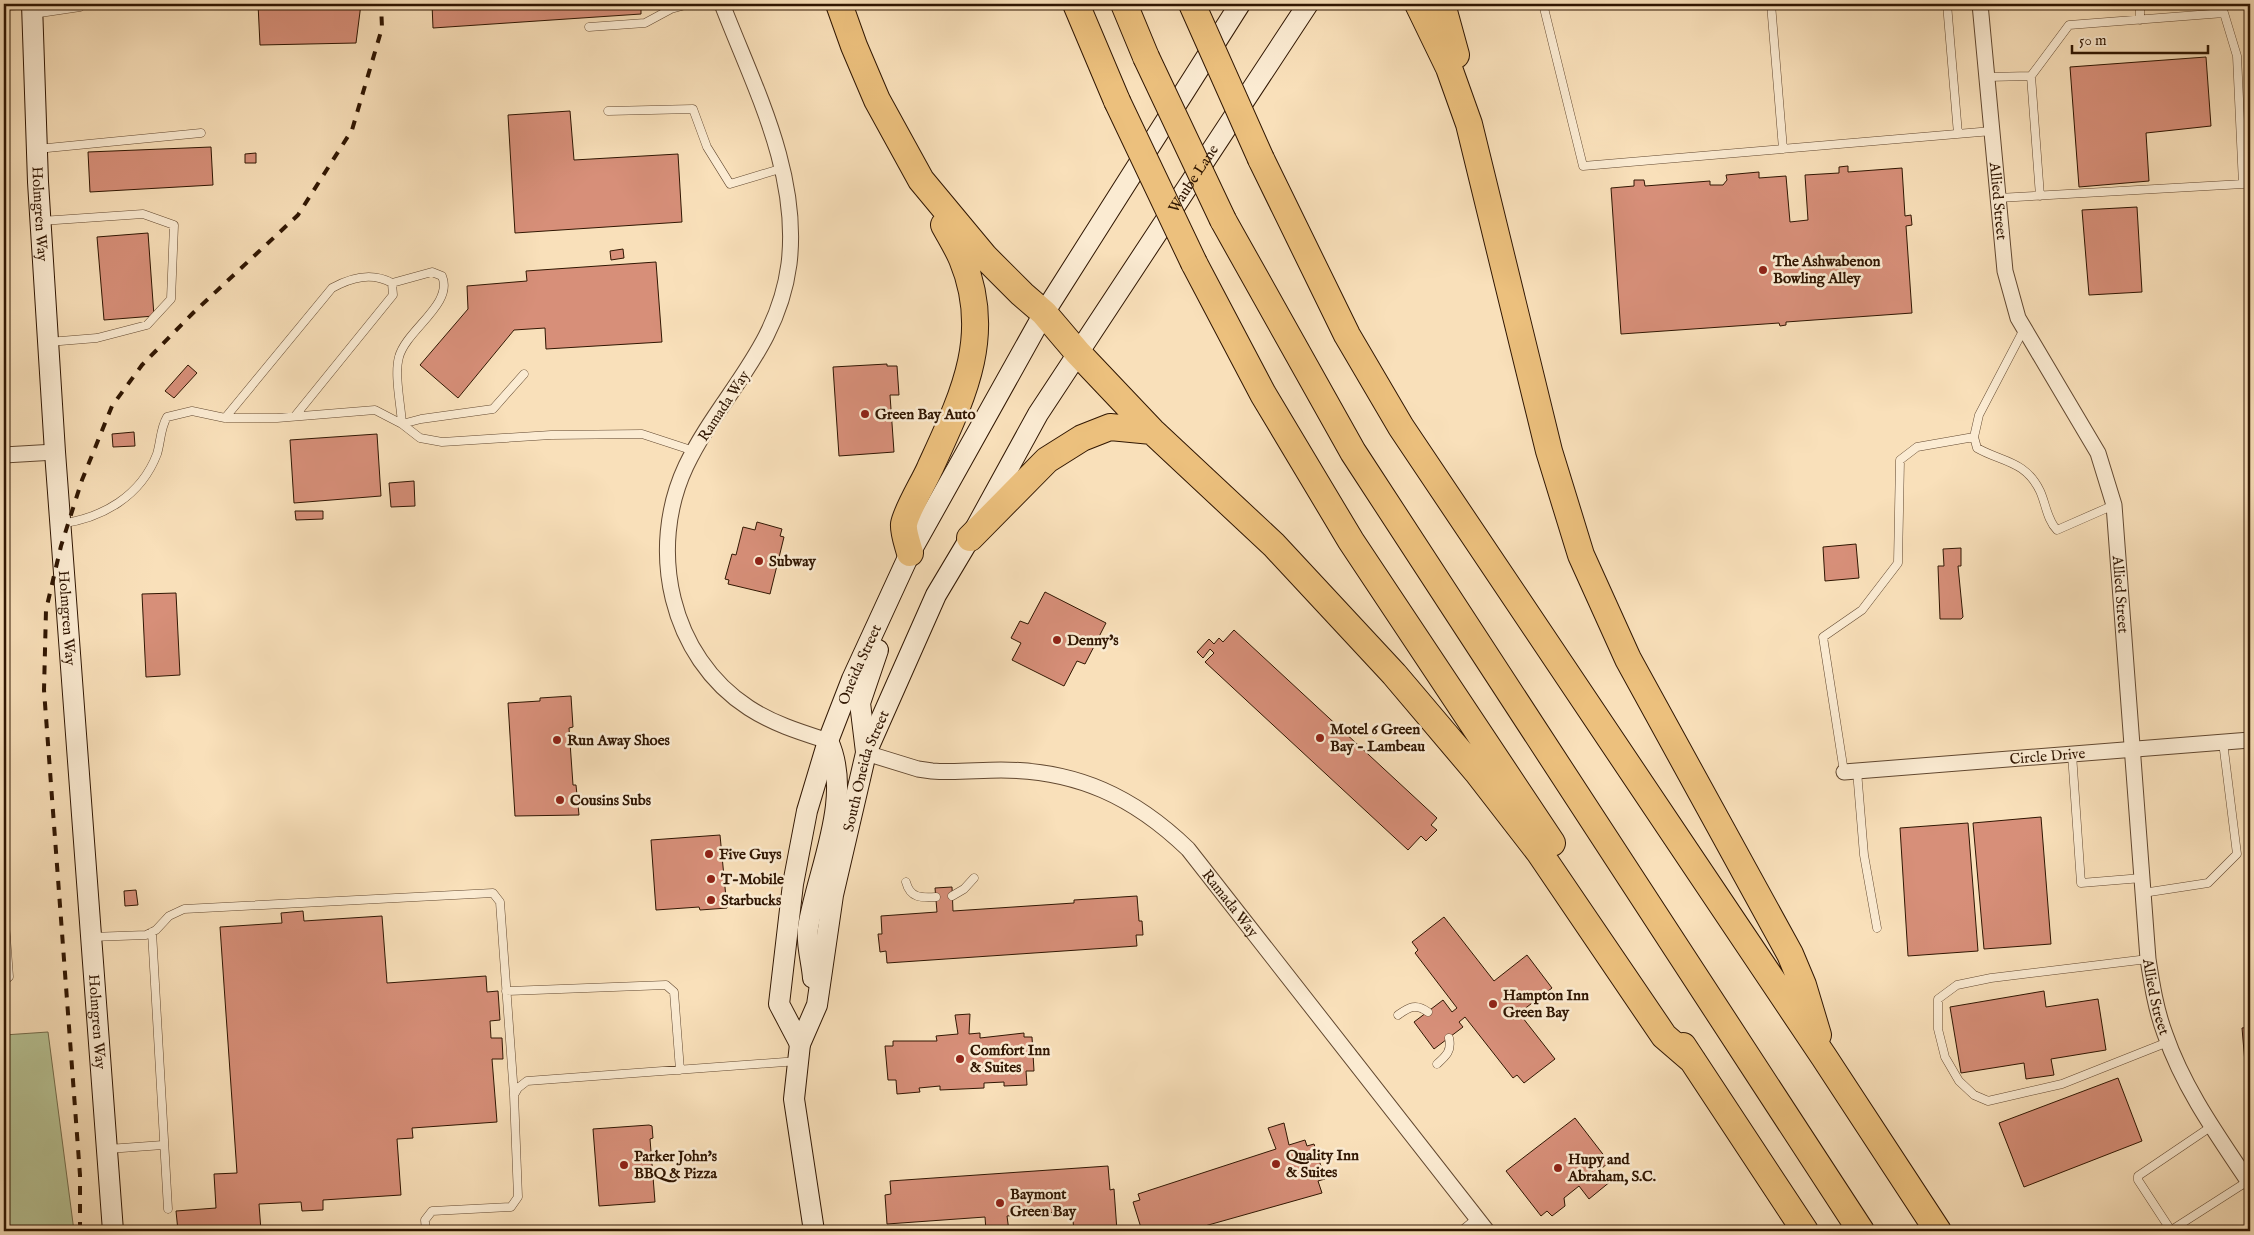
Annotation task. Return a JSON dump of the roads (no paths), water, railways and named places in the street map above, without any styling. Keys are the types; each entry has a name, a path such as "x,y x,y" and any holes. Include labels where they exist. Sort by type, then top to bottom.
{"highway":[{"path":"839,4 854,46 877,100 922,180 962,258 971,285 976,311 976,340 973,363 949,427 904,524 910,554"},
{"path":"1076,4 1118,101 1194,264 1263,394 1351,541 1805,1231"},
{"path":"1124,4 1146,57 1223,220 1352,452 1862,1231"},
{"path":"1192,4 1261,159 1347,335 1401,427 1824,1057 1938,1231"},
{"path":"1418,4 1458,90 1476,149 1550,458 1581,555 1628,659 1790,954 1803,985 1824,1057"},
{"path":"1442,4 1454,44 1458,90"},
{"path":"922,180 985,257 1044,313 1078,353 1152,431 1274,545 1394,674 1477,772 1539,852 1664,1036 1693,1061"},
{"path":"970,538 1047,460 1082,438 1110,427 1152,431"}],"street":[{"name":"Ramada Way","path":"722,4 783,168 790,205 791,235 788,266 782,296 772,324 757,356 694,452 676,492 668,523 666,549 669,583 675,607 688,640 709,671 724,688 747,707 776,724 828,741"},
{"path":"1044,313 1240,4"},
{"name":"Waube Lane","path":"1078,353 1308,4"},
{"name":"Allied Street","path":"1980,4 2005,271 2018,318 2098,453 2114,505 2131,750 2148,959 2154,997 2168,1042 2192,1094 2249,1183"},
{"name":"Holmgren Way","path":"32,7 37,149 55,452 113,1231"},
{"name":"Oneida Street","path":"799,1053 779,1004 793,884 806,816 828,741 852,679 910,554 1044,313"},
{"name":"South Oneida Street","path":"814,1231 794,1099 799,1053 816,1005 833,895 866,753 936,595 970,538 1038,414 1078,353"},
{"path":"4,455 55,452"},
{"path":"866,753 860,703 872,664 901,600 910,554"},
{"name":"Circle Drive","path":"1850,771 2250,740"},
{"path":"816,1005 808,931 837,805 835,756 828,741"},
{"name":"Ramada Way","path":"866,753 918,769 948,773 1037,772 1072,778 1108,791 1138,808 1165,827 1188,849 1487,1231"}],"lane":[{"path":"4,6 80,7 79,4"},
{"path":"589,27 645,24 671,9 689,4"},
{"path":"1546,4 1543,4 1584,166 1992,131"},
{"path":"1771,4 1783,149"},
{"path":"1947,4 1958,134"},
{"path":"2140,4 2140,20"},
{"path":"1998,198 2243,184 2237,56 2223,4"},
{"path":"2040,196 2031,76 2069,25 2224,13"},
{"path":"1987,77 2031,76"},
{"path":"608,111 692,109 707,147 730,184 783,168"},
{"path":"37,149 201,133"},
{"path":"41,221 143,214 174,225 172,299 147,325 97,338 48,342"},
{"path":"225,418 332,288 349,278 381,277 392,283 432,272 442,276 445,284 444,292 438,304 406,342 398,358 402,424"},
{"path":"295,416 393,295 392,283"},
{"path":"2024,328 1979,415 1974,437 1977,448 1986,454 2010,461 2028,474 2039,490 2051,524 2057,530 2114,505"},
{"path":"402,424 421,419 493,409 524,374"},
{"path":"60,524 93,518 122,500 142,484 157,453 162,426 167,417 192,411 225,418 277,418 375,410 402,424 420,438 442,442 550,435 642,434 694,452"},
{"path":"1877,928 1850,771 1823,637 1862,610 1898,562 1900,460 1917,447 1974,437"},
{"path":"2143,893 2208,883 2237,854 2223,742"},
{"path":"2072,754 2081,883 2142,878"},
{"path":"952,896 964,889 974,878"},
{"path":"906,882 908,891 915,896 936,898"},
{"path":"91,937 146,935 152,932 169,916 184,909 493,893 500,902 514,1095 518,1196 511,1207 432,1212 425,1220 426,1231"},
{"path":"4,909 9,977 4,981"},
{"path":"152,932 168,1209"},
{"path":"2148,959 1991,978 1958,985 1938,999 1941,1038 1945,1056 1959,1081 1974,1095 1988,1101 2062,1084 2168,1042"},
{"path":"506,991 666,985 674,992 680,1070"},
{"path":"1398,1015 1410,1006 1420,1006 1428,1012"},
{"path":"1437,1064 1448,1054 1451,1045 1448,1038"},
{"path":"514,1095 518,1088 527,1082 680,1070 799,1053"},
{"path":"2212,1126 2138,1176 2138,1180 2170,1229 2173,1230 2249,1183"},
{"path":"107,1149 163,1145"},
{"path":"1461,1231 1477,1218"}],"railway":[{"path":"80,1231 80,1175 44,690 46,610 61,546 82,480 112,406 142,365 193,313 298,215 352,130 382,28 381,4"}],"place":[{"name":"The Ashwabenon Bowling Alley","path":"1763,270"},
{"name":"Green Bay Auto","path":"865,414"},
{"name":"Subway","path":"759,561"},
{"name":"Denny's","path":"1057,640"},
{"name":"Motel 6 Green Bay - Lambeau","path":"1320,738"},
{"name":"Run Away Shoes","path":"557,740"},
{"name":"Cousins Subs","path":"560,800"},
{"name":"Five Guys","path":"709,854"},
{"name":"T-Mobile","path":"711,879"},
{"name":"Starbucks","path":"711,900"},
{"name":"Hampton Inn Green Bay","path":"1493,1004"},
{"name":"Comfort Inn & Suites","path":"960,1059"},
{"name":"Quality Inn & Suites","path":"1276,1164"},
{"name":"Parker John's BBQ & Pizza","path":"624,1165"},
{"name":"Hupy and Abraham, S.C.","path":"1558,1168"},
{"name":"Baymont Green Bay","path":"1000,1203"}]}
